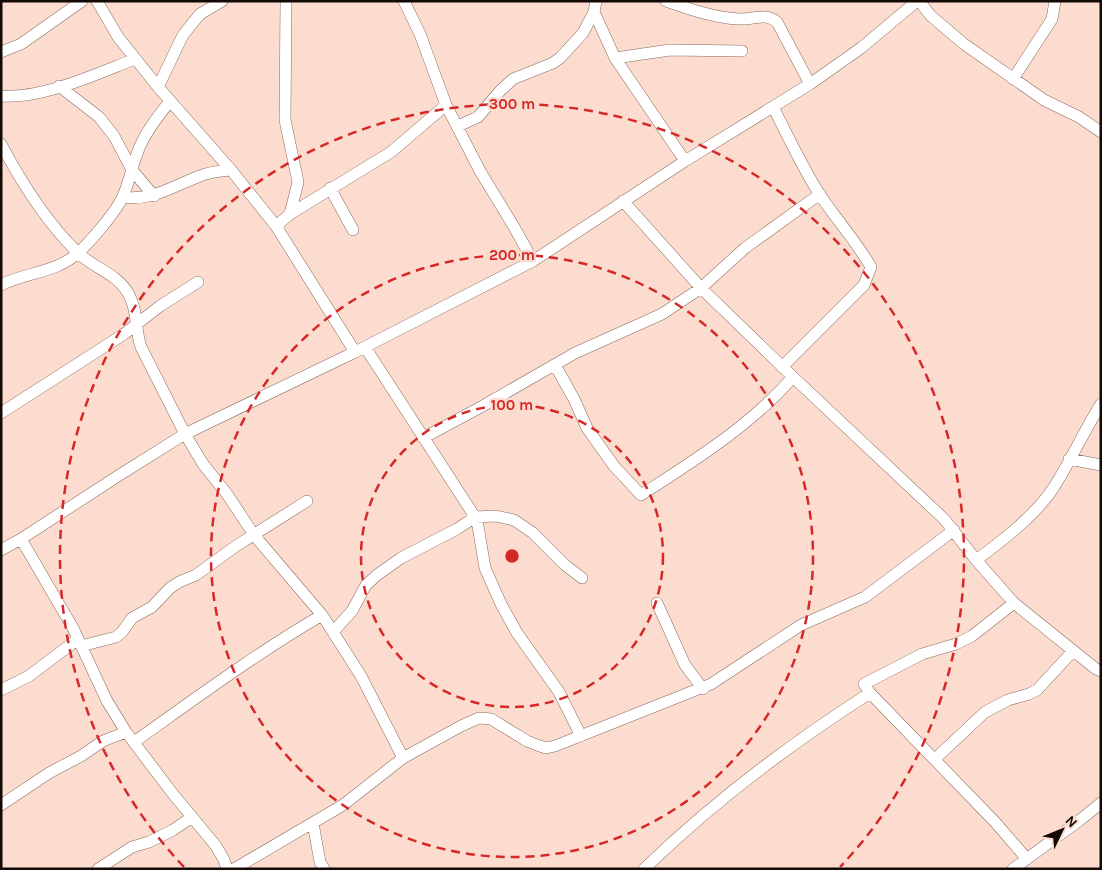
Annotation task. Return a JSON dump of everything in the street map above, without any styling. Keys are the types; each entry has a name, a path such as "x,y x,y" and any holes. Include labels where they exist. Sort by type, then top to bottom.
{"street":[{"path":"1,52 21,44 82,1"},
{"path":"97,1 118,37 276,226 423,438 475,517 484,568 501,604 517,633 559,692 581,736"},
{"path":"158,87 183,35 200,14 222,1"},
{"path":"286,1 285,120 298,182 290,214"},
{"path":"404,1 420,34 446,105 480,171 532,261"},
{"path":"666,1 730,19 742,20 764,16 772,17 777,22 810,84"},
{"path":"1,550 185,434 360,349 532,261 685,161 810,84 861,48 918,1 931,16 964,44 1044,100 1079,117 1101,132"},
{"path":"1013,79 1052,19 1054,1"},
{"path":"458,126 478,117 513,79 553,63 560,58 583,33 595,7"},
{"path":"595,7 615,58 685,161"},
{"path":"615,58 670,50 742,52"},
{"path":"1,96 18,97 46,91 135,58"},
{"path":"59,86 99,117 114,136 132,170 154,196"},
{"path":"1,285 58,266 78,253 116,209 123,197 142,141 170,100"},
{"path":"276,226 290,214 330,188 391,152 446,105"},
{"path":"773,107 820,194 858,245 871,267 864,285 782,367"},
{"path":"1,144 38,204 65,239 78,253 120,283 129,294 133,304 136,334 141,347 185,434 203,464 227,494 254,534 322,615 361,676 403,758"},
{"path":"123,197 142,198 154,196 201,175 231,170"},
{"path":"330,188 353,230"},
{"path":"423,438 575,353 662,314 701,288 745,248 820,194"},
{"path":"623,202 701,288 792,377 920,494 954,530 976,560 1014,603 1096,669 1101,671"},
{"path":"1,413 124,334 160,306 198,282"},
{"path":"555,365 574,399 587,428 614,466 641,495 694,461 744,425 773,399 792,377"},
{"path":"976,560 1003,541 1054,488 1101,404"},
{"path":"1069,459 1101,465"},
{"path":"1,690 29,676 79,643 116,637 132,618 152,607 170,588 196,574 307,500"},
{"path":"333,632 352,611 366,585 377,575 401,558 457,529 475,517 496,516 514,520 533,532 565,565 582,578"},
{"path":"234,869 343,805 403,758 479,718 491,719 527,741 546,748 703,689 801,625 865,597 954,530"},
{"path":"21,539 79,643 107,701 126,732 216,846 227,869"},
{"path":"657,603 685,665 703,689"},
{"path":"1014,603 972,636 956,644 922,654 864,684 870,693 995,822 1027,859"},
{"path":"134,742 219,681 322,615"},
{"path":"935,759 985,712 1008,700 1037,690 1073,651"},
{"path":"644,869 707,812 783,753 870,693"},
{"path":"1,805 49,773 81,756 103,741 126,732"},
{"path":"1013,869 1101,803"},
{"path":"98,869 132,847 149,842 173,830 192,817"},
{"path":"313,824 320,862 324,869"}]}
